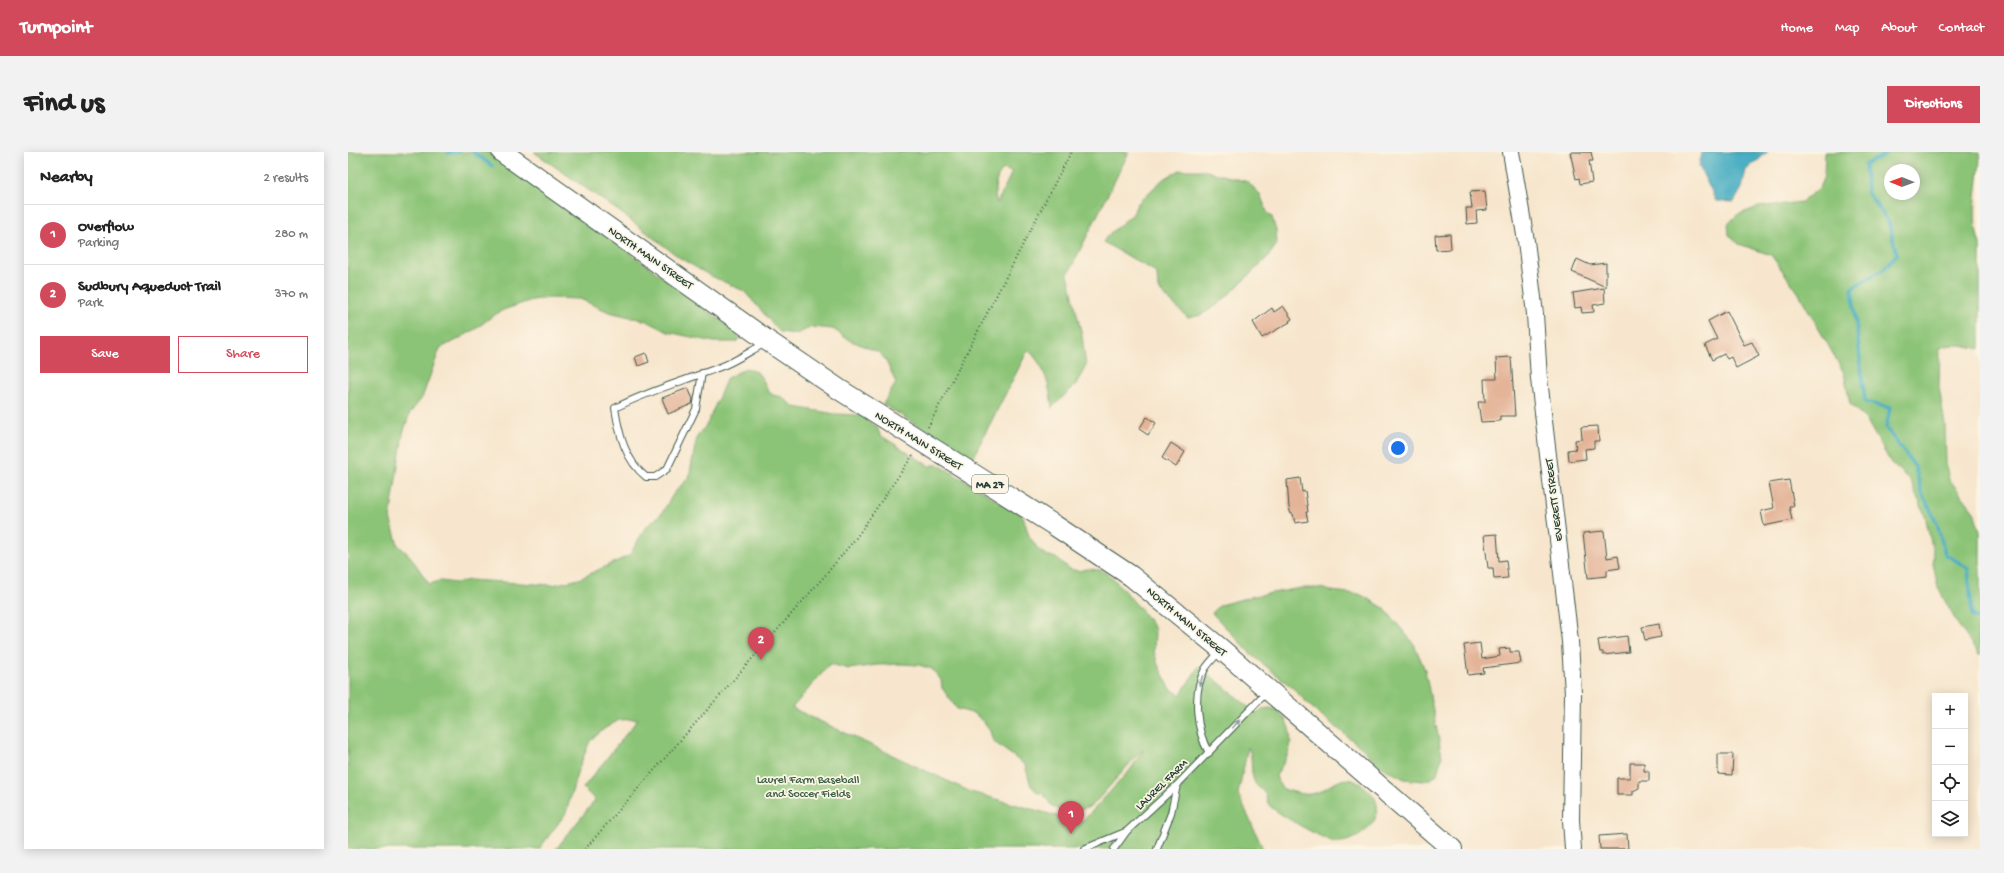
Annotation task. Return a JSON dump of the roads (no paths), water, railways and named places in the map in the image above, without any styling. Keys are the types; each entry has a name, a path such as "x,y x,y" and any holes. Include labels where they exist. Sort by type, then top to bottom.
{"main road":[{"name":"NORTH MAIN STREET","path":"502,152 840,390 1054,525 1131,576 1221,649 1452,849"}],"street":[{"name":"EVERETT STREET","path":"1511,152 1526,241 1535,314 1539,379 1570,641 1574,694 1571,804 1573,849"}],"lane":[{"path":"702,373 696,409 668,469 656,477 646,478 637,470 630,460 618,429 615,408 641,394 702,373 726,365 769,341"},
{"path":"1209,753 1203,742 1197,698 1205,669 1221,649"},
{"name":"LAUREL FARM","path":"1114,849 1127,831 1177,785 1269,690"},
{"path":"1157,849 1171,813 1177,785"},
{"name":"LAUREL FARM","path":"1084,849 1127,831"}],"water":[{"path":"1702,152 1768,152 1746,170 1742,188 1734,202 1716,201 1699,166"}],"waterway":[{"path":"448,153 459,152"},
{"path":"473,152 492,166"},
{"path":"1889,152 1865,165 1867,192 1888,221 1897,254 1885,268 1852,288 1865,402 1890,408 1886,428 1915,467 1922,494 1937,523 1945,554 1968,568 1972,616 1980,619"}],"place":[{"name":"Sudbury Aqueduct Trail","path":"761,660"},
{"name":"Overflow","path":"1071,834"}],"park label":[{"name":"Laurel Farm Baseball and Soccer Fields","path":"808,786"}]}
